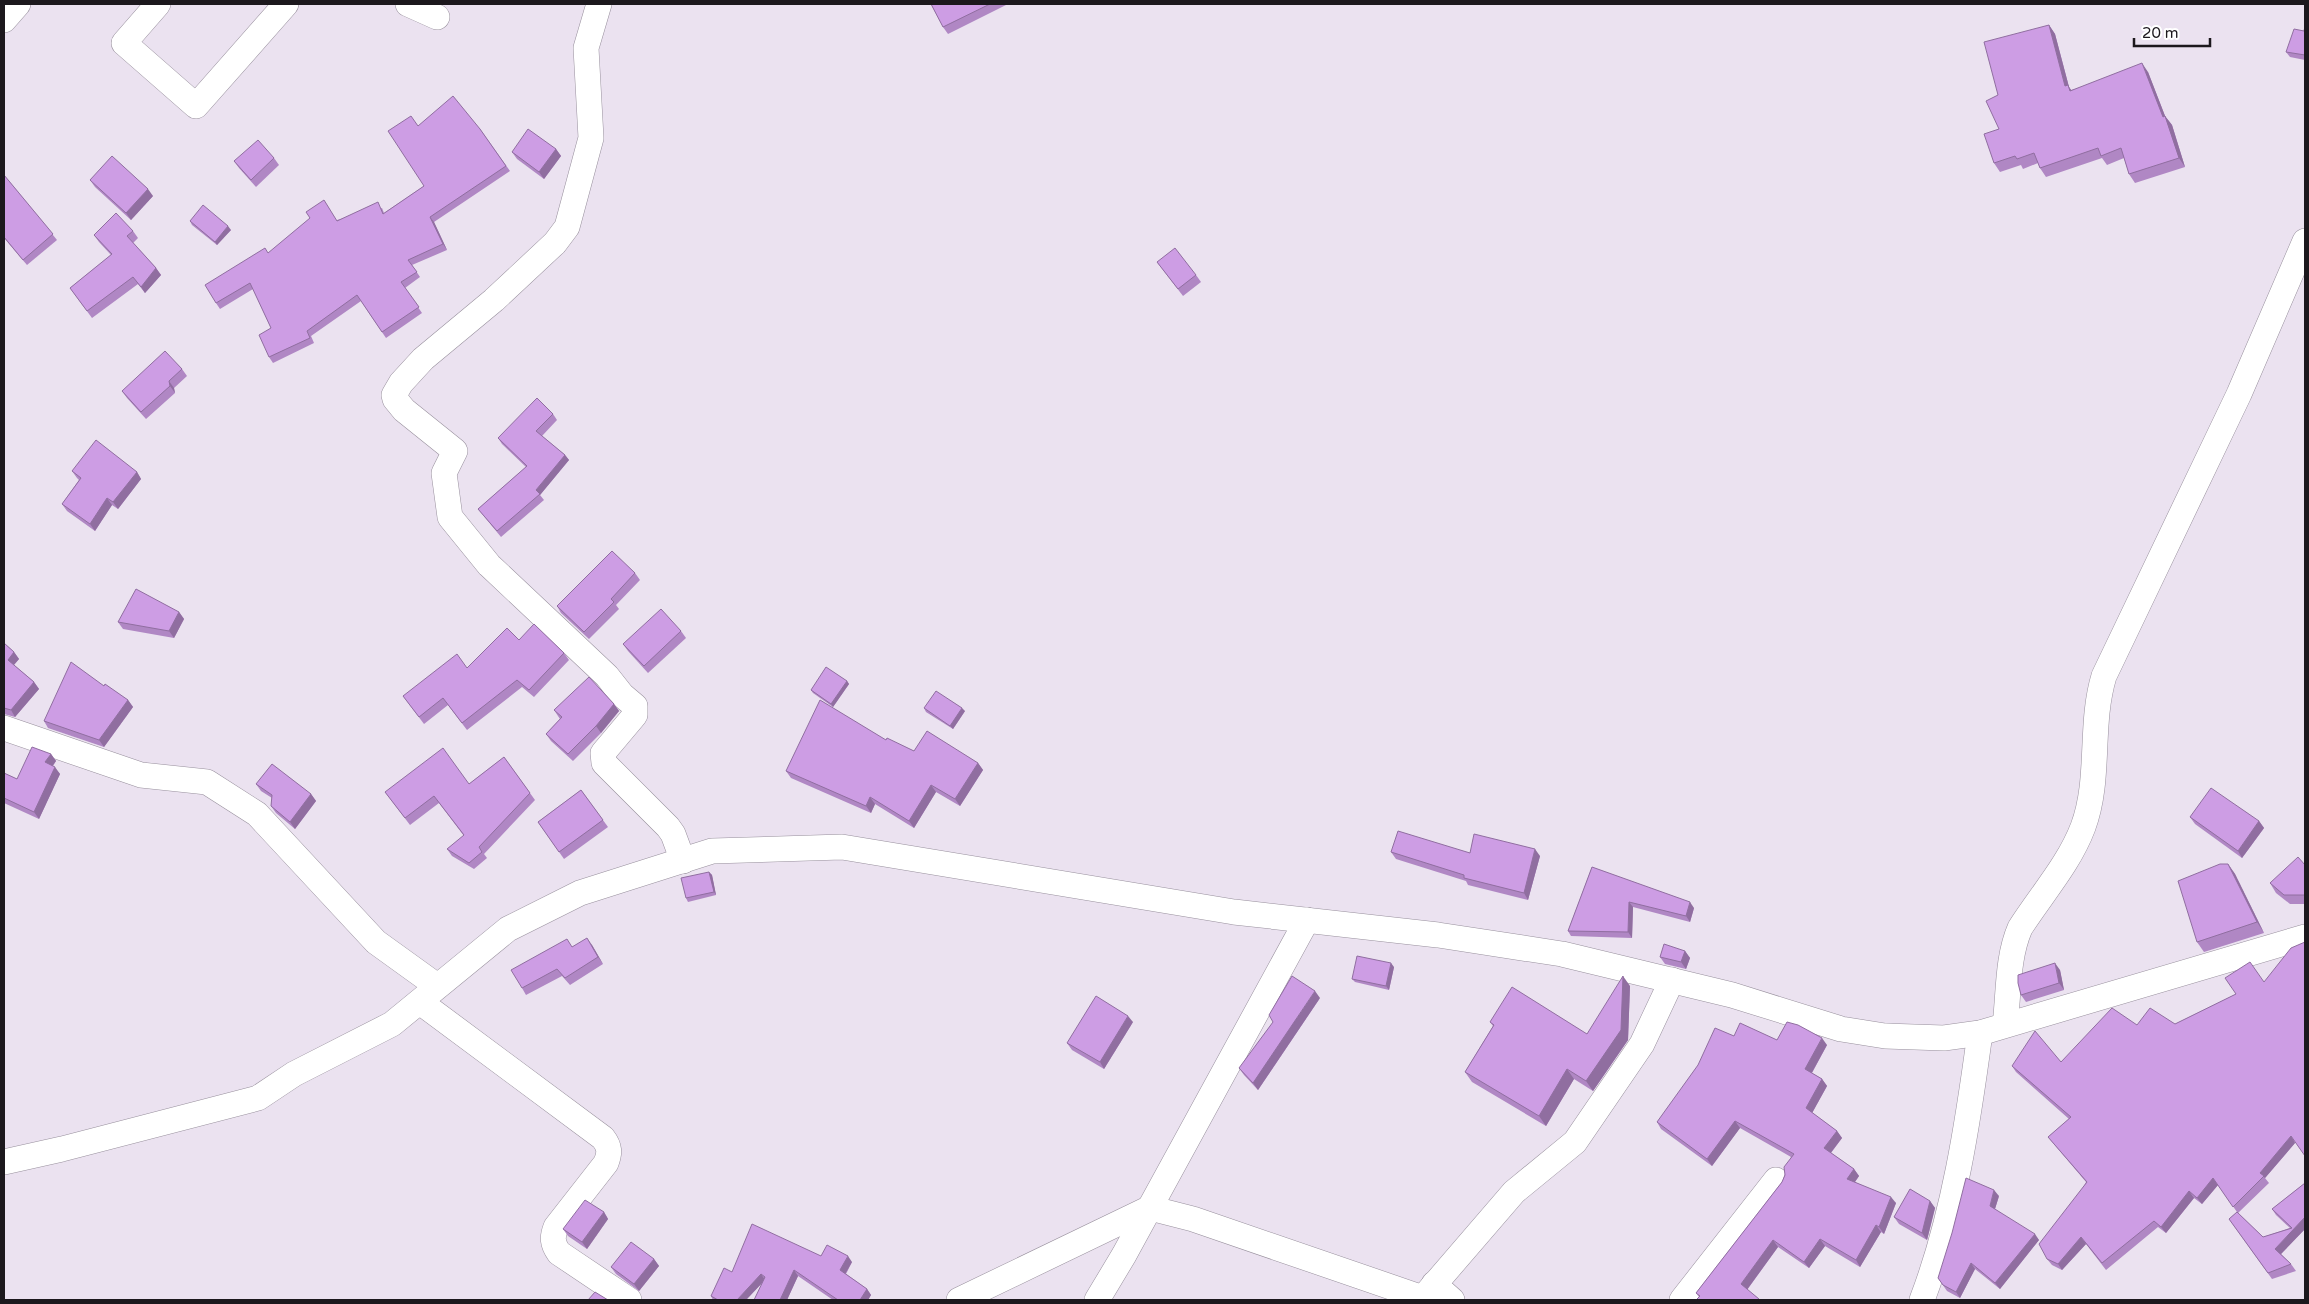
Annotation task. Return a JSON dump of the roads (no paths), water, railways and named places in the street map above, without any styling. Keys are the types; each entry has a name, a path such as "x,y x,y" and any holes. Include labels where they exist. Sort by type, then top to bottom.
{"street":[{"path":"4,20 18,4"},
{"path":"158,4 124,43 196,106 286,4"},
{"path":"408,4 437,17"},
{"path":"599,4 586,48 591,138 567,227 555,243 494,300 423,359 394,395 404,410 455,451 444,477 450,517 489,565 607,676 622,695 635,706 635,716 603,753 604,763 668,827 683,861"},
{"path":"2005,1025 2015,939 2028,916 2069,855 2083,827 2094,768 2097,707 2104,676 2239,394 2305,241"},
{"path":"4,728 141,775 208,782 257,814 376,942 428,994 608,1144 609,1154 606,1163 556,1227 552,1236 553,1245 559,1253 629,1300"},
{"path":"4,1162 62,1149 258,1098 294,1074 392,1024 508,929 580,893 712,851 842,847 1234,912 1438,934 1562,954 1732,995 1841,1029 1885,1036 1944,1038 1980,1033 2305,937"},
{"path":"1097,1300 1150,1208 1307,920"},
{"path":"1426,1294 1514,1192 1576,1142 1642,1044 1672,980"},
{"path":"1922,1300 1937,1260 1945,1227 1973,1083 1980,1033"},
{"path":"1682,1300 1776,1180"},
{"path":"959,1300 1150,1208 1193,1219 1426,1294 1452,1300"}]}
